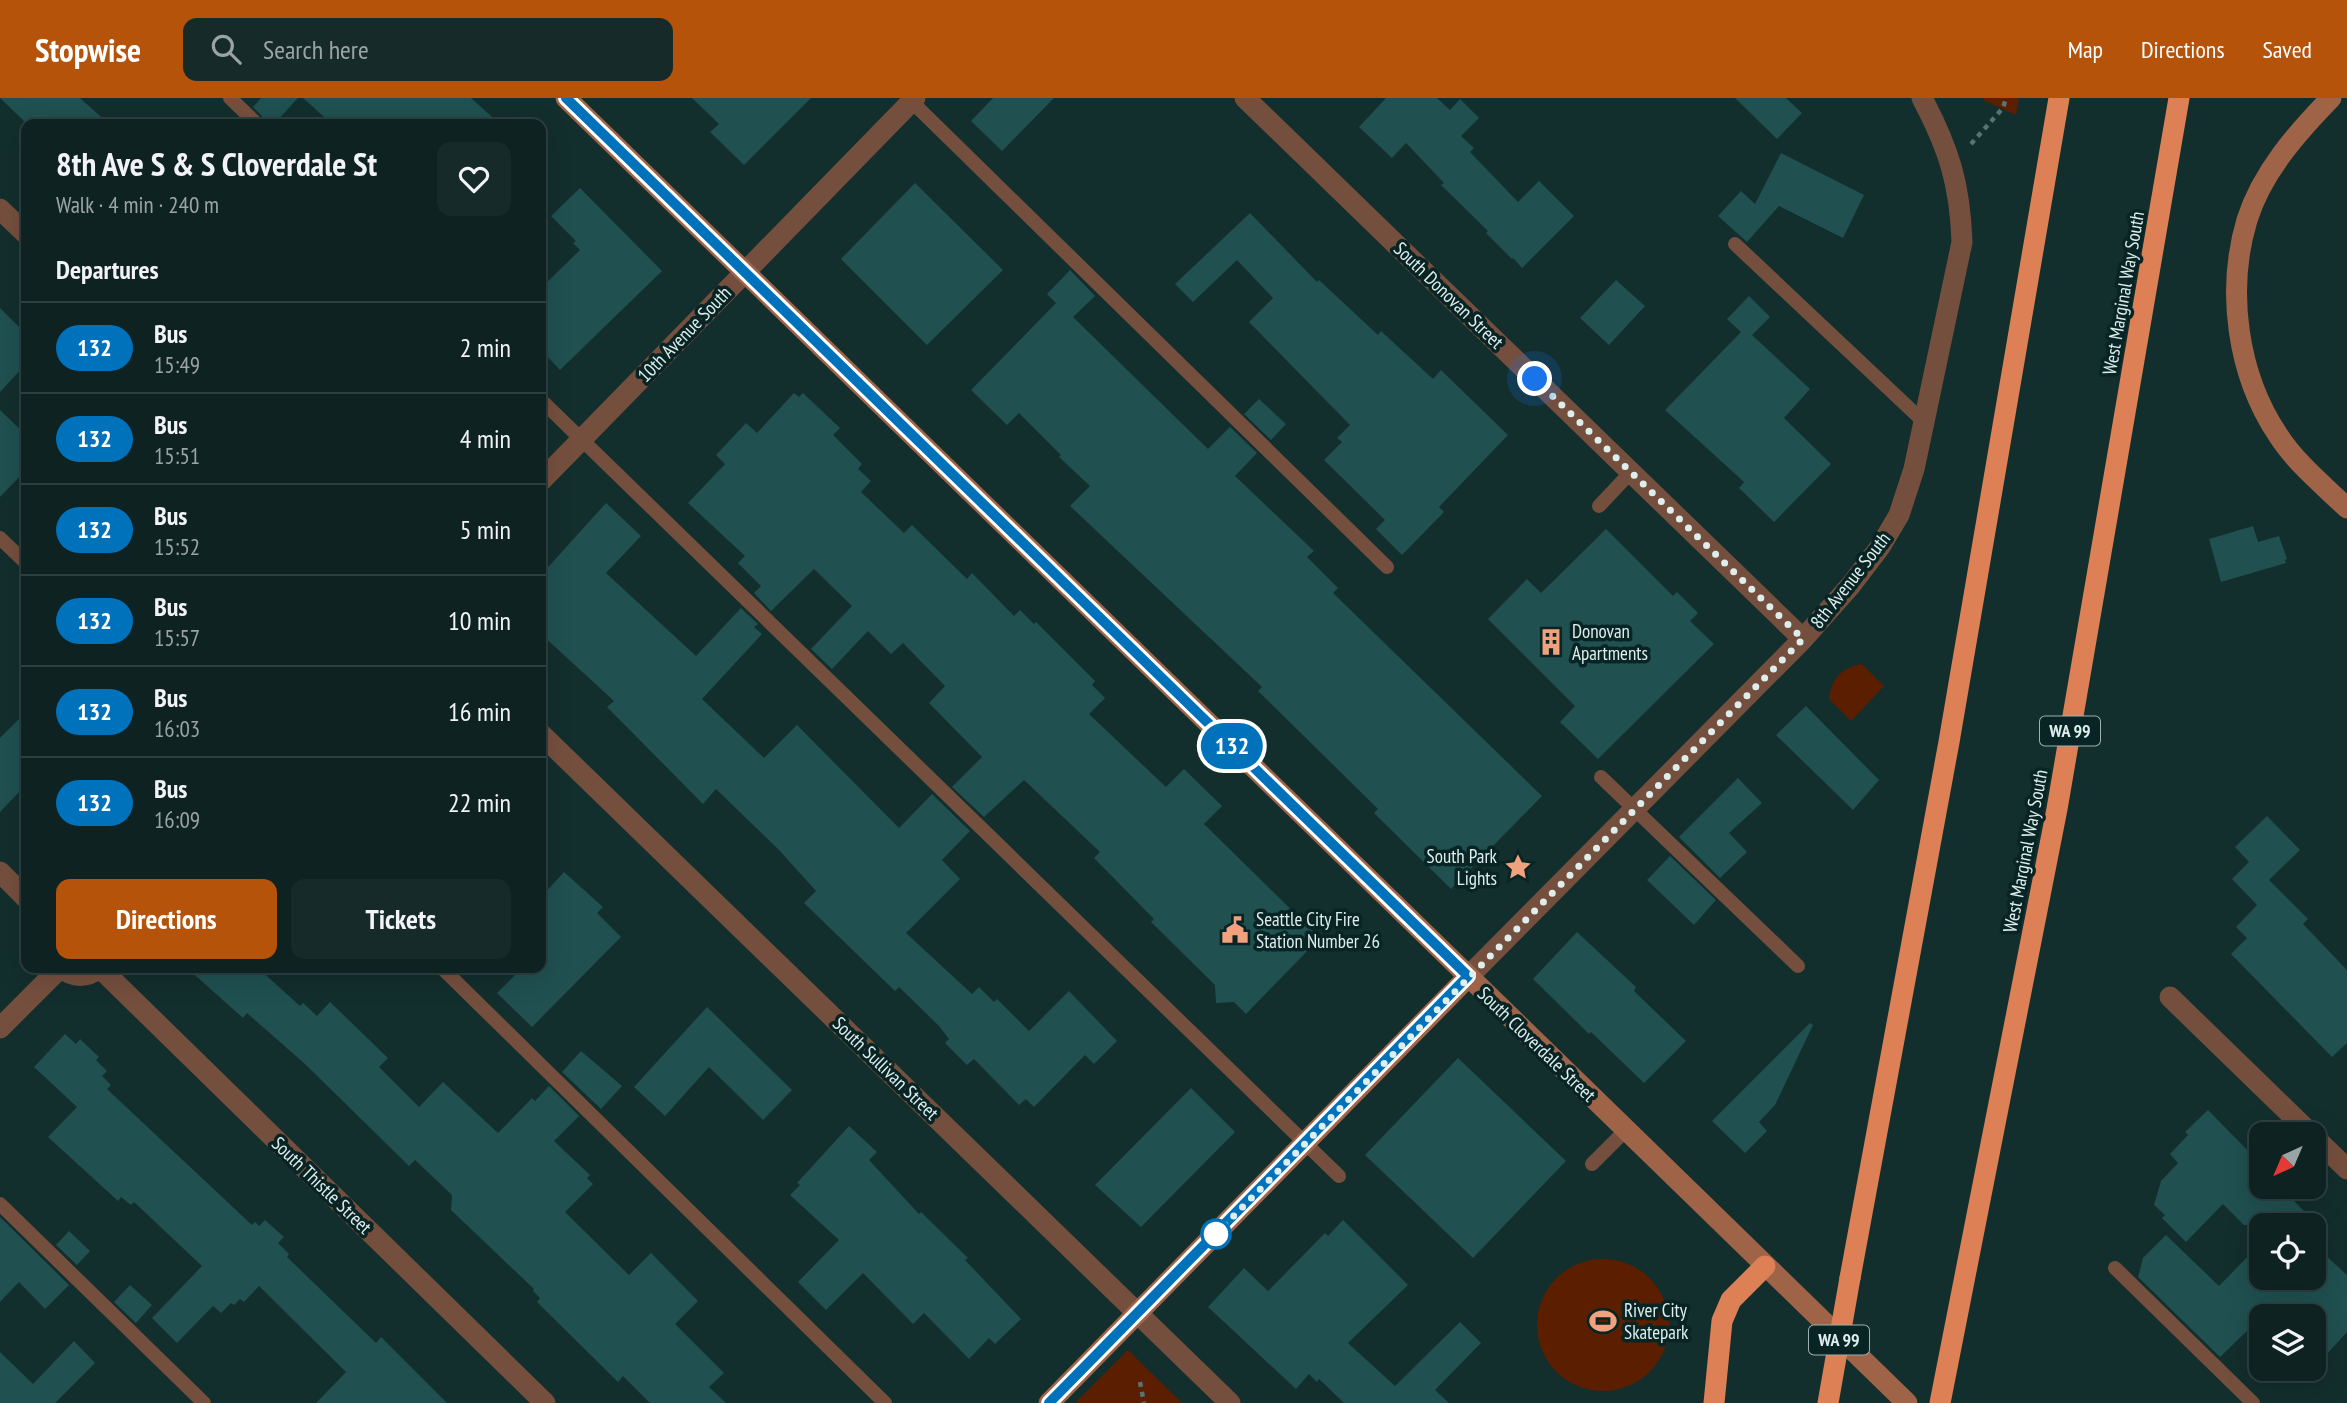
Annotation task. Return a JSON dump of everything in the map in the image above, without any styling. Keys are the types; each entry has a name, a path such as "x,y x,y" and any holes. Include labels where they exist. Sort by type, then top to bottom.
{"highway":[{"name":"WA 99","path":"1828,1403 1949,742 2059,98"},
{"name":"West Marginal Way South","path":"1940,1403 2057,809 2179,98"},
{"path":"1714,1403 1721,1321 1731,1300 1765,1266"}],"main road":[{"name":"South Cloverdale Street","path":"566,98 1908,1403"},
{"path":"2331,98 2283,151 2248,219 2241,250 2236,306 2243,354 2259,403 2298,461 2347,508"},
{"name":"8th Avenue South","path":"1049,1403 1468,976"}],"street":[{"name":"South Donovan Street","path":"1245,98 1803,639"},
{"name":"8th Avenue South","path":"1468,976 1803,639 1851,585 1880,547 1899,515 1914,469 1962,242 1961,204 1953,169 1939,131 1922,98"},
{"name":"10th Avenue South","path":"546,476 912,99"},
{"path":"0,208 21,229"},
{"name":"South Sullivan Street","path":"546,739 1230,1403"},
{"path":"0,872 21,893"},
{"path":"0,1028 55,973"},
{"path":"69,973 80,976 92,973"},
{"name":"South Thistle Street","path":"105,973 545,1403"},
{"path":"2170,997 2299,1122"},
{"path":"2326,1149 2347,1169"}],"lane":[{"path":"230,98 252,119"},
{"path":"912,99 1387,567"},
{"path":"1735,244 1924,422"},
{"path":"546,405 1339,1176"},
{"path":"1598,506 1631,472"},
{"path":"0,538 21,558"},
{"path":"1601,777 1798,966"},
{"path":"447,973 886,1403"},
{"path":"1592,1164 1626,1130"},
{"path":"0,1204 204,1403"},
{"path":"2115,1268 2253,1403"}],"path":[{"path":"1972,142 2003,108 2006,98"},
{"path":"1140,1382 1144,1403"}],"shaded area":[{"path":"2019,98 2016,115 1983,100"},
{"path":"1862,664 1884,686 1851,721 1829,699 1830,692 1843,671"},
{"name":"River City Skatepark","path":"1603,1259 1628,1264 1650,1278 1664,1300 1669,1325 1664,1350 1650,1372 1628,1386 1603,1391 1578,1386 1556,1372 1542,1350 1537,1325 1542,1300 1556,1278 1578,1264"},
{"path":"1128,1350 1182,1403 1075,1403"}],"building":[{"path":"0,98 80,98 103,119 22,119"},
{"path":"261,98 298,98 279,119 264,119 253,107"},
{"path":"303,98 471,98 494,119 326,119"},
{"path":"692,98 811,98 744,165 710,132 719,124"},
{"path":"993,98 1054,98 1002,151 971,121"},
{"path":"1386,98 1437,98 1450,110 1460,99 1479,118 1461,136 1474,148 1470,152 1518,202 1539,181 1574,216 1522,268 1441,185 1444,183 1406,143 1392,158 1359,127"},
{"path":"1735,98 1786,98 1802,113 1777,139"},
{"path":"1781,153 1864,195 1843,238 1779,206 1747,242 1718,216 1741,191 1755,204"},
{"path":"915,183 1003,270 927,345 841,259"},
{"path":"580,188 662,271 560,370 546,355 546,283 580,250 573,243 576,241 551,216"},
{"path":"1250,213 1317,282 1319,280 1378,335 1381,331 1433,379 1441,370 1508,435 1439,507 1444,512 1402,555 1376,529 1385,520 1324,460 1342,442 1337,438 1350,425 1249,322 1273,298 1237,260 1193,302 1175,284"},
{"path":"1070,270 1095,296 1073,317 1208,449 1230,427 1257,453 1235,476 1314,551 1307,557 1338,588 1333,593 1542,796 1451,889 1374,813 1378,809 1258,691 1262,687 1070,506 1090,486 1059,457 1061,455 1019,413 1007,425 971,390 1056,303 1047,294"},
{"path":"1616,280 1645,306 1609,345 1580,318"},
{"path":"1749,296 1770,317 1752,335 1810,389 1784,418 1831,464 1774,522 1739,488 1744,482 1665,410 1741,332 1727,319"},
{"path":"0,308 21,329 21,369 0,392"},
{"path":"794,393 799,397 803,393 840,428 833,435 862,464 858,469 871,481 861,492 904,533 912,525 967,579 972,573 1014,616 1020,610 1034,624 1036,622 1095,681 1092,685 1105,698 1089,714 1166,787 1184,769 1222,806 1204,824 1320,938 1246,1014 1234,1002 1216,1003 1215,985 1151,922 1154,919 1094,858 1100,852 1024,780 984,817 952,787 982,757 929,703 945,686 903,643 891,654 868,631 832,669 811,649 852,606 814,569 771,611 754,593 761,586 738,563 745,556 688,503 725,464 716,455 746,423 757,433"},
{"path":"1259,399 1286,424 1271,440 1244,414"},
{"path":"0,410 21,430 21,475 0,497"},
{"path":"606,503 641,536 606,573 696,656 741,608 758,624 754,627 762,634 702,699 764,758 797,725 899,828 932,794 970,831 942,860 960,879 906,933 972,994 979,987 994,1002 997,999 1029,1031 1069,991 1117,1041 1094,1064 1085,1055 1034,1107 1026,1099 1019,1105 974,1059 967,1065 945,1043 949,1039 939,1026 899,987 895,991 804,903 816,891 779,850 716,789 703,804 607,707 614,701 546,639 546,569"},
{"path":"2253,526 2258,542 2279,536 2286,563 2221,582 2209,539"},
{"name":"Donovan Apartments","path":"1606,529 1673,596 1677,592 1698,613 1690,621 1714,644 1598,759 1560,722 1575,706 1488,619 1527,579 1541,593"},
{"path":"1806,706 1879,780 1853,810 1776,735"},
{"path":"21,717 21,790 0,812 0,738"},
{"path":"1738,778 1762,803 1729,833 1747,852 1720,878 1679,837"},
{"path":"2267,816 2300,850 2269,880 2308,919 2303,924 2347,970 2347,1043 2332,1057 2231,954 2247,938 2236,927 2257,905 2232,879 2249,862 2235,847"},
{"path":"1670,856 1716,900 1694,925 1647,880"},
{"path":"564,872 603,907 597,913 621,937 532,1027 497,993 517,973 546,973 546,892"},
{"path":"1577,932 1636,987 1634,991 1686,1041 1644,1083 1533,979"},
{"path":"193,973 264,973 300,1006 303,1003 317,1016 330,1002 388,1058 379,1067 419,1107 443,1082 498,1133 532,1098 535,1101 549,1086 579,1116 554,1141 590,1175 587,1178 593,1184 565,1212 629,1275 651,1253 698,1301 675,1324 724,1373 709,1387 726,1403 650,1403 623,1376 618,1382 537,1302 540,1298 534,1289 451,1210 452,1195 415,1160 409,1166 305,1064 247,1013 243,1018"},
{"path":"707,1007 792,1090 763,1120 709,1067 665,1116 634,1087"},
{"path":"1810,1023 1813,1025 1775,1105 1759,1122 1767,1131 1745,1153 1712,1121"},
{"path":"65,1034 76,1044 80,1039 99,1057 96,1060 107,1071 102,1076 111,1085 107,1089 252,1225 255,1222 259,1226 265,1220 284,1237 278,1243 289,1254 287,1257 376,1343 381,1337 447,1403 316,1403 346,1372 259,1286 244,1302 240,1299 234,1305 231,1303 221,1313 213,1306 177,1343 152,1318 202,1266 134,1202 131,1205 121,1197 118,1201 48,1137 77,1107 34,1067"},
{"path":"581,1051 622,1086 601,1109 562,1072"},
{"path":"1458,1058 1566,1161 1473,1258 1365,1155"},
{"path":"1191,1088 1235,1132 1141,1227 1095,1185"},
{"path":"2208,1110 2249,1152 2249,1199 2292,1199 2306,1213 2249,1213 2249,1225 2244,1225 2223,1204 2186,1242 2162,1218 2165,1215 2154,1205 2161,1181 2178,1163 2170,1154 2188,1135 2185,1132"},
{"path":"849,1126 877,1152 869,1160 919,1214 921,1212 968,1258 965,1260 1021,1319 995,1344 989,1338 969,1359 924,1313 913,1324 863,1273 826,1310 798,1282 839,1240 790,1195 800,1185 797,1183"},
{"path":"0,1217 69,1285 45,1309 19,1282 0,1302"},
{"path":"1343,1220 1408,1285 1348,1343 1395,1386 1460,1322 1481,1343 1435,1390 1449,1403 1344,1403 1319,1379 1317,1382 1309,1374 1296,1389 1208,1307 1244,1268 1268,1291 1325,1233 1328,1236"},
{"path":"69,1231 90,1251 77,1265 56,1245"},
{"path":"2166,1235 2219,1286 2249,1255 2249,1290 2326,1290 2326,1256 2347,1275 2347,1332 2326,1355 2326,1304 2249,1304 2249,1329 2220,1357 2138,1277 2143,1258"},
{"path":"130,1285 152,1305 136,1323 114,1302"},
{"path":"74,1341 95,1363 55,1403 0,1403 0,1352 33,1384"}],"bus line":[{"name":"132","path":"566,98 1468,976 1049,1403"}],"place":[{"name":"Donovan Apartments","path":"1551,642"},
{"name":"South Park Lights","path":"1518,867"},
{"name":"Seattle City Fire Station Number 26","path":"1235,930"},
{"name":"River City Skatepark","path":"1603,1321"}],"route":[{"path":"1216,1234 1803,639 1535,379"}]}
